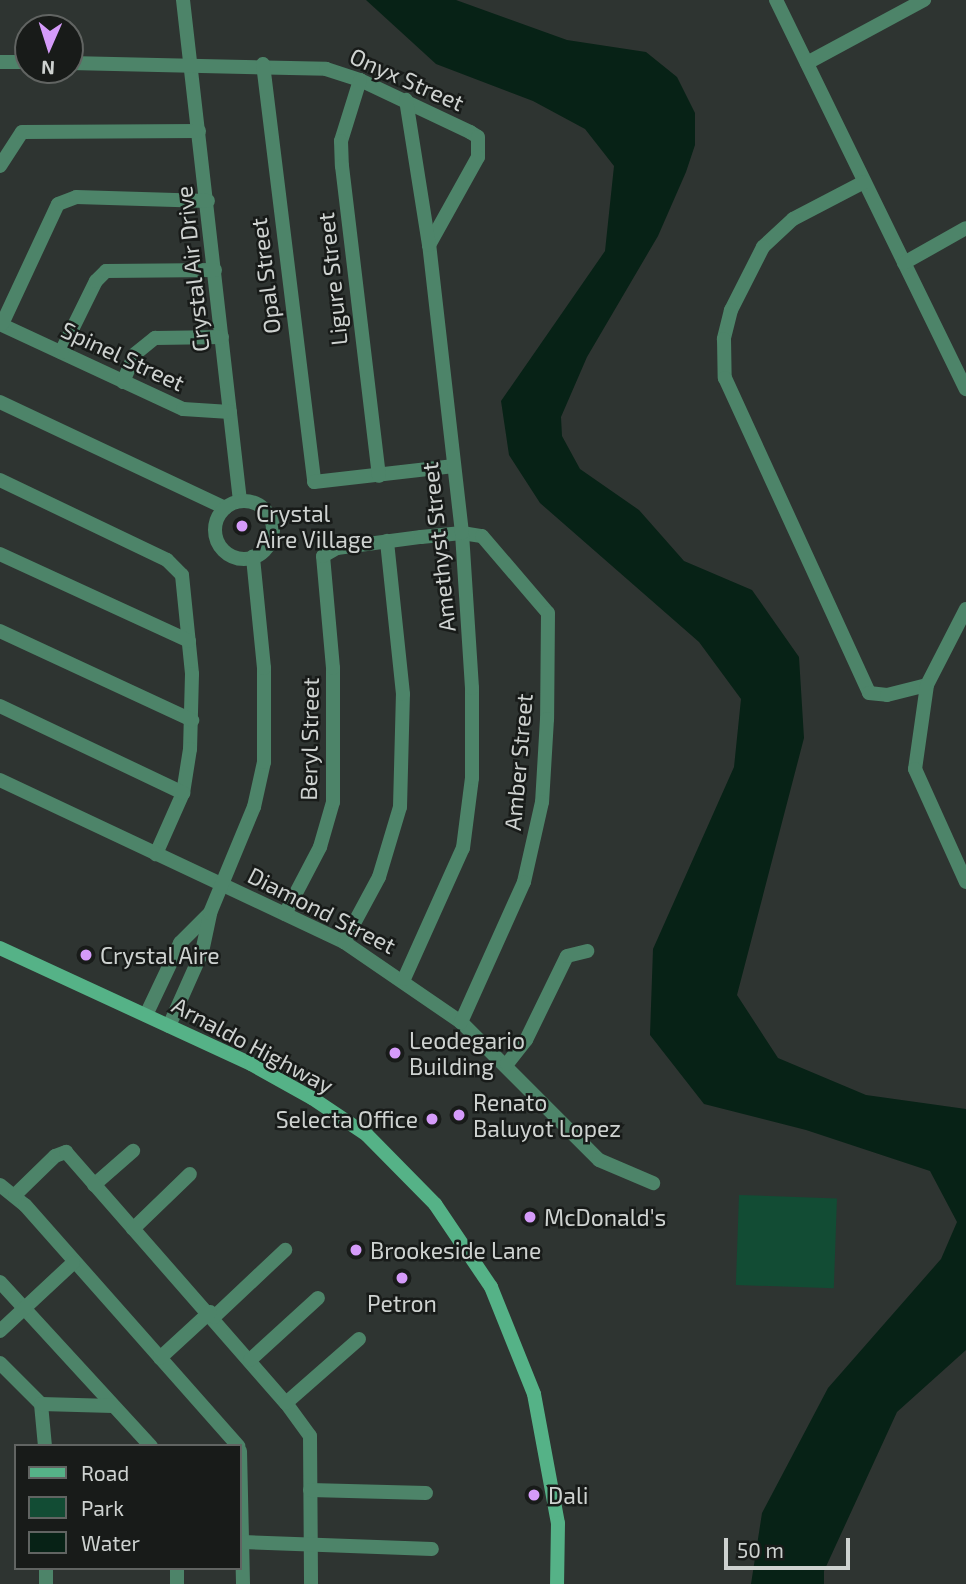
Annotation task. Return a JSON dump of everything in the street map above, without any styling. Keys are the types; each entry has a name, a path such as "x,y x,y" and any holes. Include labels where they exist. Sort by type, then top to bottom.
{"main road":[{"name":"Arnaldo Highway","path":"0,948 251,1064 323,1105 367,1136 435,1204 491,1287 534,1394 558,1524 557,1584"}],"street":[{"name":"Crystal Air Drive","path":"183,0 208,201 240,501"},
{"path":"776,0 966,389"},
{"path":"807,63 924,0"},
{"name":"Onyx Street","path":"84,63 263,64 326,69 406,100 478,137 480,146 429,245"},
{"name":"Opal Street","path":"263,64 314,482 379,476"},
{"name":"Ligure Street","path":"360,80 341,141 342,166 379,476"},
{"name":"Amethyst Street","path":"404,979 458,867 467,830 472,778 472,663 462,533 429,245 406,100"},
{"path":"0,166 22,132 199,131"},
{"path":"864,182 793,219 763,247 731,310 724,339 725,378 869,693 887,695 927,685"},
{"path":"1,324 58,204 76,197 208,201"},
{"path":"904,263 966,228"},
{"path":"61,352 96,281 106,271 215,270"},
{"name":"Spinel Street","path":"1,324 183,410 230,412"},
{"path":"123,382 144,343 155,338 222,337"},
{"path":"0,402 225,508"},
{"path":"379,476 454,466"},
{"path":"0,480 167,560 182,575 189,641 192,720 183,793 156,854"},
{"path":"169,1026 202,953 210,913 254,807 264,762 264,668 253,558 273,537 271,519 259,504 240,501 225,508 215,525 219,544 234,557 253,558"},
{"path":"344,942 387,859 400,807 403,694 387,541 462,533"},
{"name":"Amber Street","path":"461,1022 516,907 538,829 550,629 540,599 482,536 462,533"},
{"name":"Beryl Street","path":"285,914 320,848 333,802 333,668 323,556 328,550 387,541"},
{"path":"0,554 189,641"},
{"path":"966,609 927,685 915,754 917,780 966,883"},
{"path":"0,631 192,720"},
{"path":"0,706 183,793"},
{"name":"Diamond Street","path":"0,780 344,942 404,979 461,1022 507,1064 599,1160 653,1182"},
{"path":"146,1015 180,943 210,913"},
{"path":"507,1064 526,1040 567,956 587,951"},
{"path":"94,1185 133,1151"},
{"path":"15,1195 61,1152 212,1314 286,1403 310,1436 311,1584"},
{"path":"134,1228 190,1174"},
{"path":"0,1185 15,1195 236,1444"},
{"path":"160,1358 285,1250"},
{"path":"0,1331 73,1263"},
{"path":"0,1282 149,1444"},
{"path":"250,1360 318,1298"},
{"path":"286,1403 359,1339"},
{"path":"0,1363 41,1404 45,1444"},
{"path":"41,1404 114,1406"},
{"path":"310,1490 426,1493"},
{"path":"242,1512 243,1584"},
{"path":"243,1542 432,1549"}],"green space":[{"path":"739,1195 837,1198 834,1288 736,1285"}],"water":[{"path":"366,0 456,0 567,40 646,52 677,77 695,113 695,145 686,172 658,236 587,357 561,417 562,436 580,469 639,510 684,561 752,590 799,657 804,738 737,995 778,1058 866,1095 966,1109 966,1350 897,1412 824,1571 824,1584 751,1584 762,1513 828,1388 941,1259 957,1222 930,1171 806,1130 704,1104 650,1035 653,949 734,767 741,699 699,642 540,503 509,455 501,401 605,251 614,166 585,129 533,101 436,64"}],"place":[{"name":"Crystal Aire Village","path":"242,526"},
{"name":"Crystal Aire","path":"86,955"},
{"name":"Leodegario Building","path":"395,1053"},
{"name":"Renato Baluyot Lopez","path":"459,1115"},
{"name":"Selecta Office","path":"432,1119"},
{"name":"McDonald's","path":"530,1217"},
{"name":"Brookeside Lane","path":"356,1250"},
{"name":"Petron","path":"402,1278"},
{"name":"Dali","path":"534,1495"}]}
